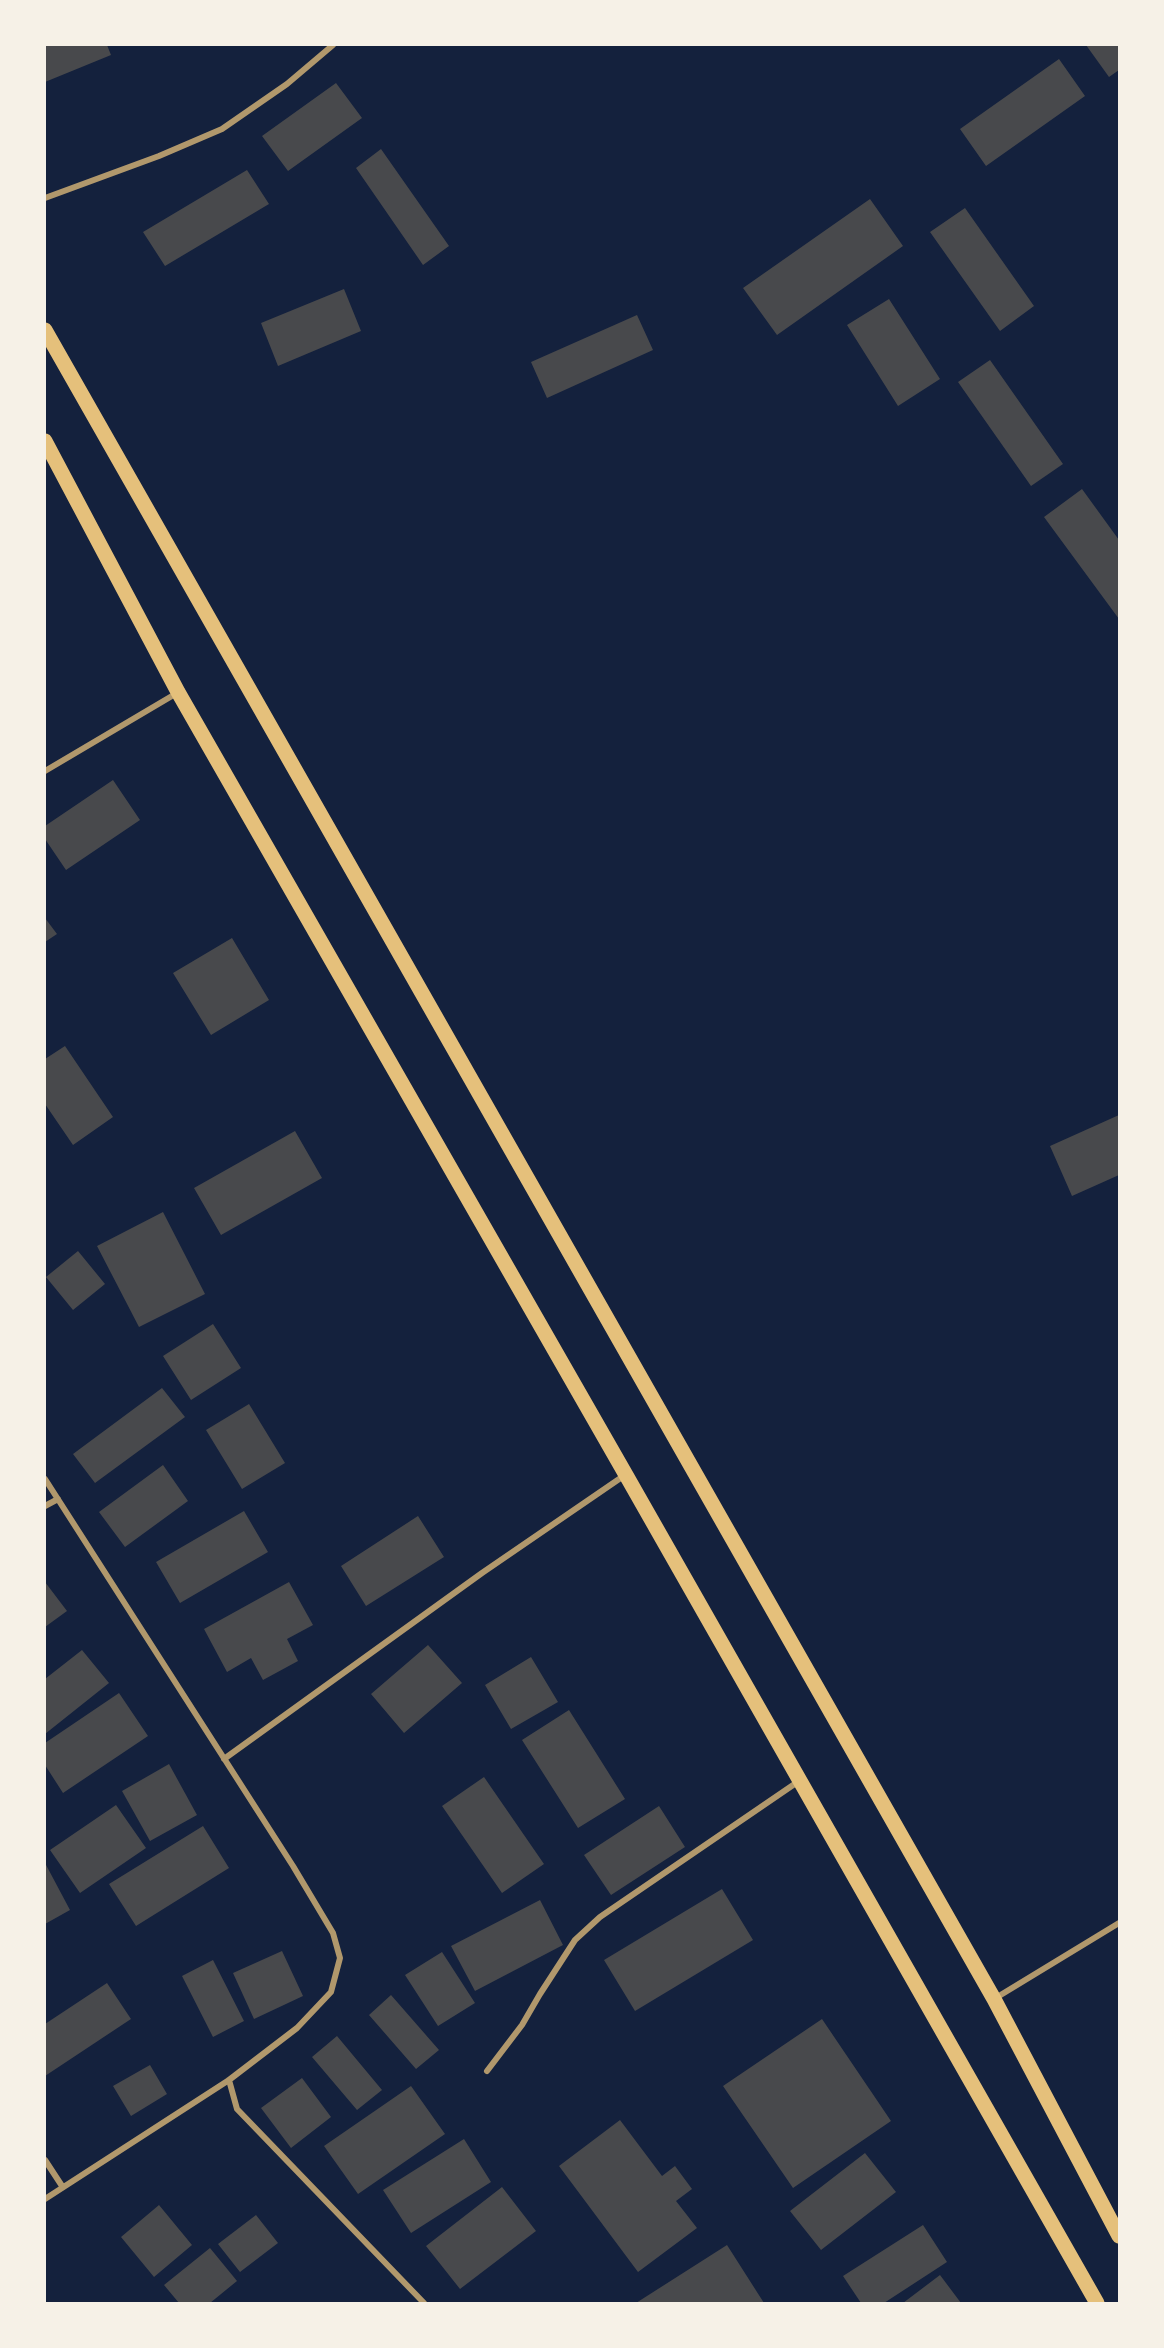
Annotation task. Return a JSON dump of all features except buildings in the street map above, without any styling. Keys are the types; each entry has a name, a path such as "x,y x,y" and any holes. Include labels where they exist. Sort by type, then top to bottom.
{"main road":[{"path":"45,330 994,2000 1119,2236"},
{"path":"45,441 178,692 1097,2303"}],"street":[{"path":"45,198 159,156 222,129 287,84 333,45"},
{"path":"45,771 178,692"},
{"path":"224,1759 482,1573 626,1475"},
{"path":"45,1479 333,1933 340,1958 331,1992 297,2028 229,2080 45,2199"},
{"path":"45,1506 57,1499"},
{"path":"487,2071 522,2025 575,1940 600,1917 800,1780"},
{"path":"994,2000 1119,1923"},
{"path":"229,2080 237,2109 424,2303"},
{"path":"45,2160 62,2187"}]}
